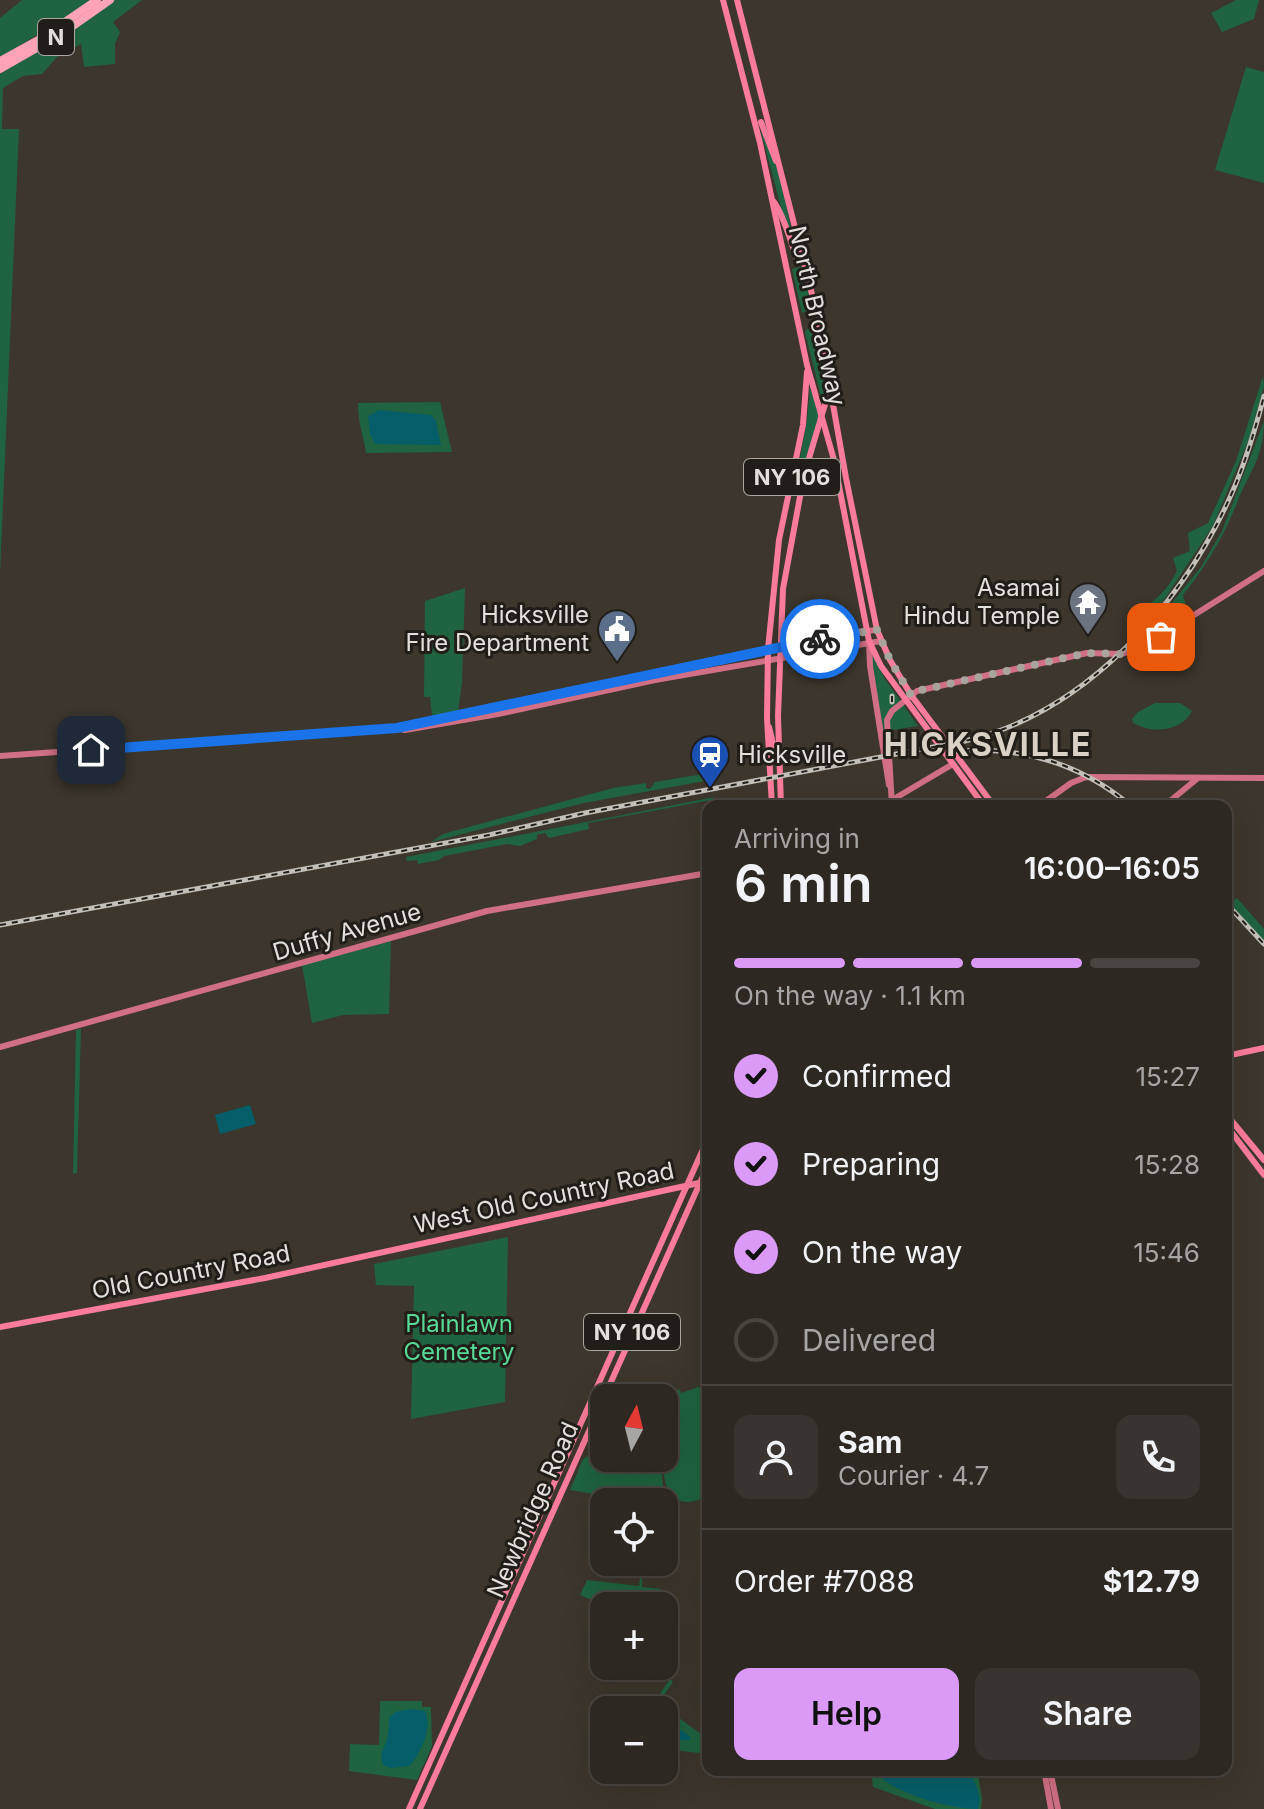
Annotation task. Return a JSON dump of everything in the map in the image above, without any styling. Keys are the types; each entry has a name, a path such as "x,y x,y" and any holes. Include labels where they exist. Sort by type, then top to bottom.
{"highway":[{"name":"N","path":"0,61 40,39 97,0"},
{"name":"N","path":"0,69 63,33 110,0"}],"main road":[{"name":"North Broadway","path":"723,0 772,199 807,365 834,460 869,641 881,666 908,697"},
{"name":"North Broadway","path":"737,0 817,314 877,630 908,697"},
{"path":"761,122 784,179"},
{"path":"772,199 781,213 799,263"},
{"name":"NY 106","path":"775,800 771,789 768,725 768,649 779,540 803,425 807,365"},
{"name":"NY 106","path":"777,800 779,647 786,569 804,475 830,387"},
{"path":"892,800 887,720 892,711 917,691 1087,653 1120,654 1140,649 1264,571"},
{"path":"429,723 768,649 877,630"},
{"path":"869,641 870,666 891,800"},
{"path":"0,756 397,728 881,641"},
{"path":"587,695 600,686"},
{"path":"908,697 980,800"},
{"path":"908,697 989,800"},
{"path":"768,725 780,761"},
{"path":"897,800 953,764"},
{"path":"1047,800 1072,782 1086,777 1264,778"},
{"path":"1171,800 1199,777"},
{"name":"Duffy Avenue","path":"0,1047 487,911 702,874"},
{"path":"1232,1055 1264,1048"},
{"path":"1232,1121 1264,1160"},
{"path":"1232,1133 1264,1175"},
{"name":"NY 106","path":"686,1186 702,1151"},
{"name":"West Old Country Road","path":"388,1250 702,1182"},
{"name":"Newbridge Road","path":"409,1809 686,1186"},
{"name":"Newbridge Road","path":"420,1809 702,1186"},
{"name":"Old Country Road","path":"0,1327 265,1278 388,1250"},
{"path":"449,1720 458,1723"},
{"path":"1045,1776 1051,1809"},
{"path":"1051,1776 1058,1809"}],"green space":[{"path":"22,0 93,0 0,58 0,18"},
{"path":"114,0 142,0 113,22 120,32 115,44 115,64 84,67 81,44 57,57 42,74 23,76 3,88 2,129 19,129 0,574 0,72 84,22"},
{"path":"1236,0 1259,0 1254,19 1222,32 1211,13"},
{"path":"1246,67 1264,72 1264,183 1215,170"},
{"path":"761,132 781,179 795,248 789,237"},
{"path":"803,266 812,309 802,313 792,269"},
{"path":"808,328 812,331 826,393 823,405 805,332"},
{"path":"1263,376 1264,387 1248,442 1213,526 1164,600 1142,625 1139,610 1170,583 1177,571 1173,558 1190,551 1188,533 1208,523 1236,461"},
{"path":"810,387 820,416 797,485 795,484"},
{"path":"440,402 452,452 366,453 358,403"},
{"path":"1264,421 1258,455 1232,516 1213,551 1183,595 1187,611 1149,631 1201,567 1222,531"},
{"path":"465,588 458,712 432,715 430,697 424,697 425,601"},
{"path":"871,650 885,679 918,726 881,732"},
{"path":"1155,703 1180,703 1192,711 1181,723 1166,729 1149,729 1133,723 1132,719 1138,712"},
{"path":"705,775 710,780 584,803 431,842 443,834 613,788 646,783 646,788 650,789 655,782"},
{"path":"715,797 588,823 589,829 549,838 545,833 537,835 537,839 520,846 507,844 418,864 417,860 407,861 406,857"},
{"path":"1237,898 1264,929 1264,941 1232,906 1232,900"},
{"path":"391,941 389,1014 343,1015 312,1023 302,965"},
{"path":"81,1029 77,1173 73,1174 76,1030"},
{"name":"Plainlawn Cemetery","path":"508,1237 505,1402 411,1419 414,1286 376,1285 374,1264"},
{"path":"702,1388 702,1498 686,1502 678,1499 678,1488 668,1488 664,1475 664,1472 678,1472 680,1390 681,1393"},
{"path":"590,1455 590,1472 660,1472 663,1487 590,1488 590,1493 570,1490 583,1459"},
{"path":"642,1576 642,1587 661,1589 661,1592 590,1592 590,1599 580,1595 587,1580 639,1586"},
{"path":"669,1680 673,1682 663,1696 658,1696"},
{"path":"380,1701 422,1701 422,1707 431,1707 432,1746 417,1780 349,1771 350,1744 379,1745"},
{"path":"678,1717 702,1735 702,1753 678,1751"},
{"path":"872,1776 978,1776 981,1809 935,1809 873,1787"}],"water":[{"path":"379,410 431,415 436,421 441,445 375,444 370,434 368,416"},
{"path":"250,1105 256,1124 220,1134 215,1115"},
{"path":"411,1709 425,1711 428,1725 425,1740 410,1766 390,1768 383,1765 382,1757 389,1718 395,1712"},
{"path":"678,1728 690,1737 691,1740 678,1740"},
{"path":"882,1776 972,1776 979,1794 978,1809 915,1796"}],"railway":[{"path":"0,925 489,835 585,813 965,741 1009,727 1050,706 1089,680 1125,649 1157,614 1186,576 1231,495 1264,396"},
{"path":"892,696 892,702"},
{"path":"956,751 1004,751 1049,760 1071,768 1123,800"},
{"path":"1232,909 1264,944"}],"way so far":[{"path":"820,639 877,630 911,695 917,691 1087,653 1120,654 1134,651 1161,637"}],"place":[{"name":"Asamai Hindu Temple","path":"1088,636"},
{"name":"Hicksville Fire Department","path":"617,663"},
{"name":"Hicksville","path":"710,789"}],"district":[{"name":"HICKSVILLE","path":"988,745"}],"route":[{"path":"91,750 397,728 404,724 465,715 820,639"}]}
